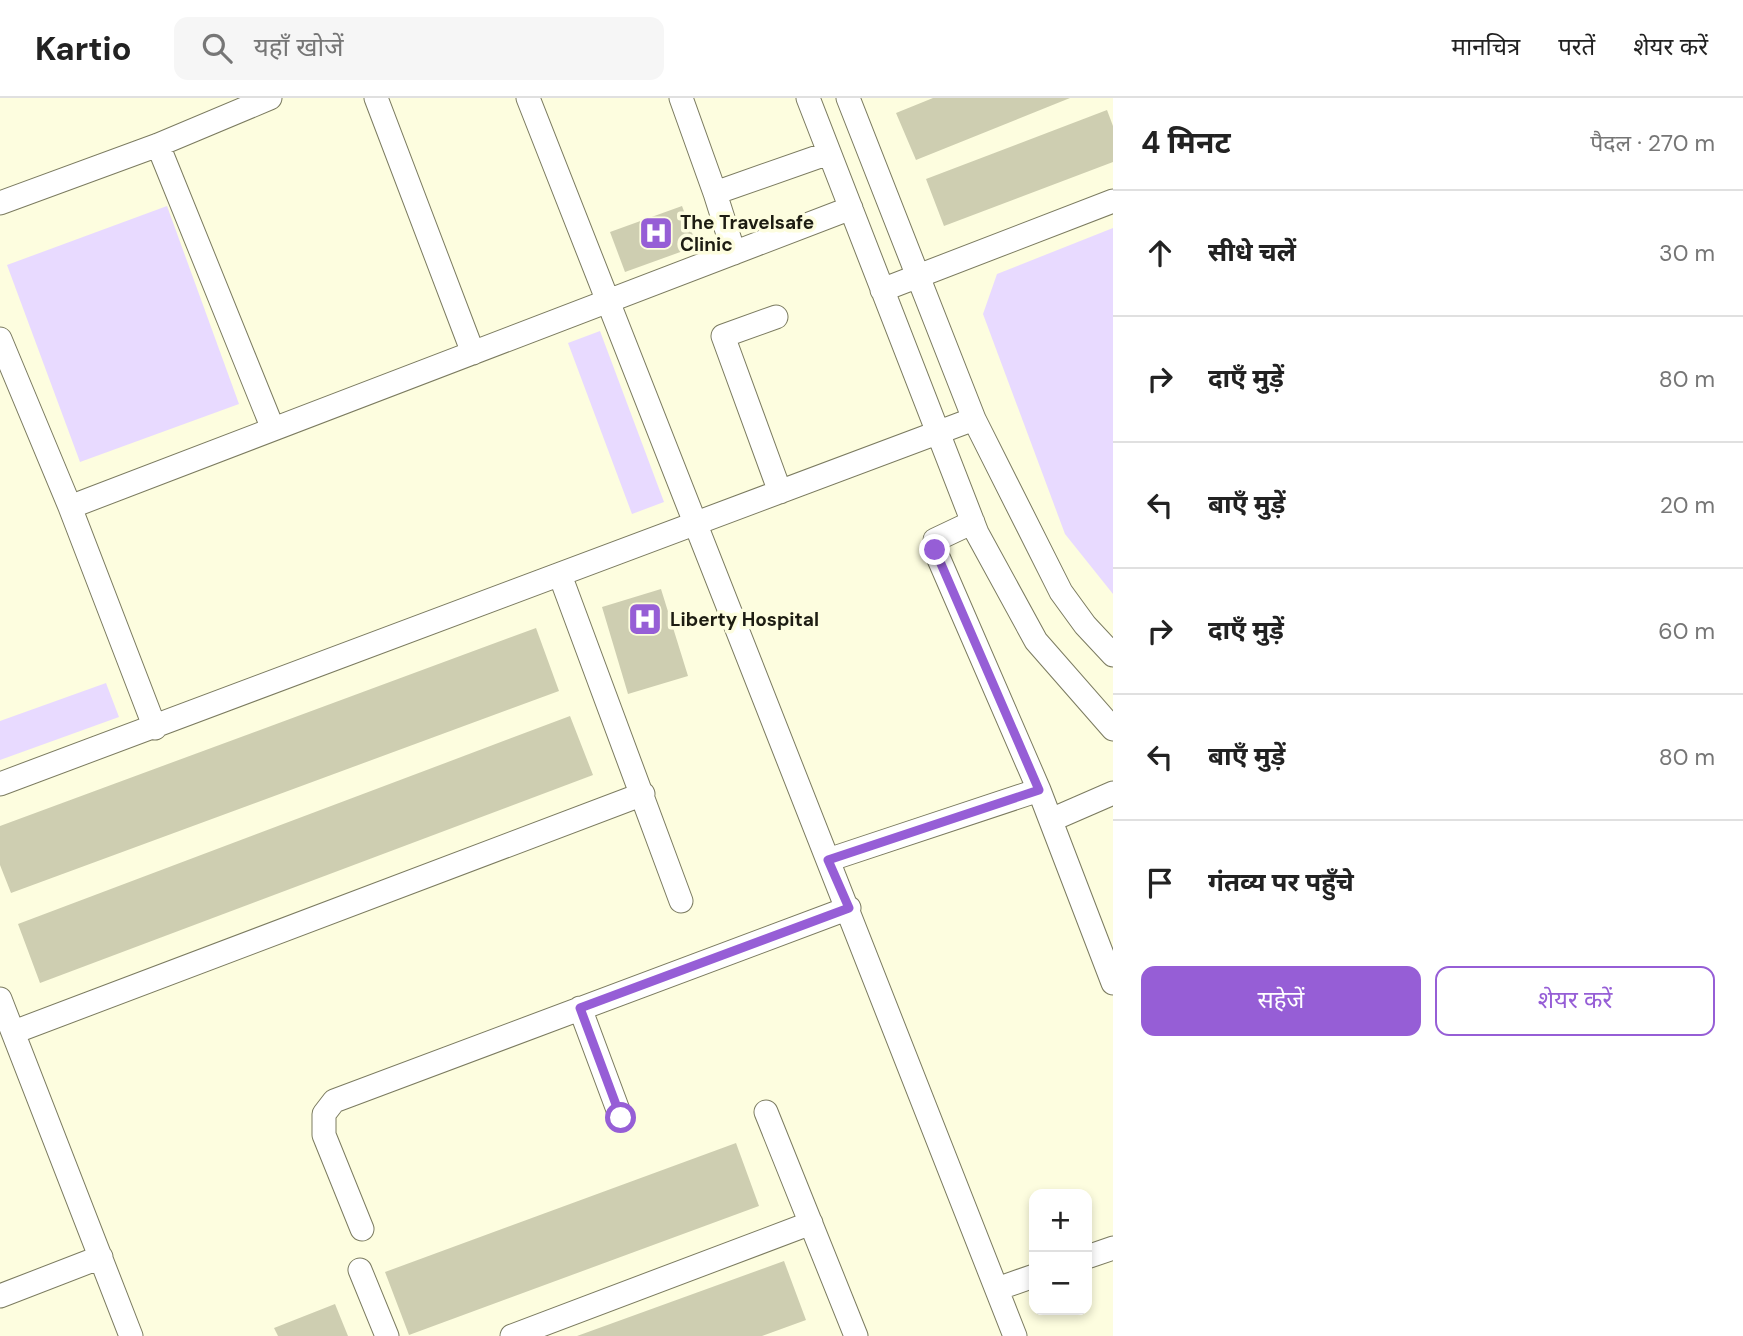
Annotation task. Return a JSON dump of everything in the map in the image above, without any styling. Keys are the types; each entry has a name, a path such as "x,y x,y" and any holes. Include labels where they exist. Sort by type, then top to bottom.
{"street":[{"path":"0,203 158,145 270,98"},
{"path":"376,98 473,353"},
{"path":"528,98 849,908 1015,1336"},
{"path":"681,98 734,253"},
{"path":"808,98 936,433 973,522 1036,640 1113,729"},
{"path":"848,98 974,419 1061,592 1085,625 1113,655"},
{"path":"158,145 273,429"},
{"path":"715,193 829,153"},
{"path":"882,290 1113,201"},
{"path":"70,507 850,208"},
{"path":"776,317 723,335 780,492"},
{"path":"0,339 70,507 155,728"},
{"path":"0,784 974,419"},
{"path":"973,522 935,540 935,550 1039,790 1113,983"},
{"path":"560,575 681,901"},
{"path":"828,860 1039,790"},
{"path":"1051,820 1113,793"},
{"path":"14,1032 643,794"},
{"path":"362,1229 324,1135 324,1114 334,1101 849,908"},
{"path":"0,999 131,1336"},
{"path":"580,1008 621,1118"},
{"path":"766,1112 856,1336"},
{"path":"512,1336 811,1223"},
{"path":"1092,1255 1113,1248"},
{"path":"0,1296 101,1257"},
{"path":"360,1270 387,1336"},
{"path":"997,1289 1029,1278"}],"shaded area":[{"path":"167,206 239,404 80,462 7,265"},
{"path":"1113,228 1113,594 1065,534 983,314 997,274"},
{"path":"600,331 664,502 632,514 568,343"},
{"path":"106,683 119,717 0,760 0,721"}],"building":[{"path":"933,98 1070,98 916,160 896,113"},
{"path":"1107,110 1113,126 1113,162 944,226 926,179"},
{"path":"682,206 697,246 625,272 610,232"},
{"path":"661,589 688,676 628,694 602,607"},
{"path":"536,628 559,691 11,893 0,865 0,826"},
{"path":"570,716 593,775 40,983 18,924"},
{"path":"736,1143 759,1206 409,1335 385,1272"},
{"path":"784,1261 806,1320 762,1336 577,1336"},
{"path":"335,1304 348,1336 278,1336 274,1328"}],"place":[{"name":"The Travelsafe Clinic","path":"656,233"},
{"name":"Liberty Hospital","path":"645,619"}],"route":[{"path":"621,1118 580,1008 849,908 828,860 1039,790 935,550"}]}
